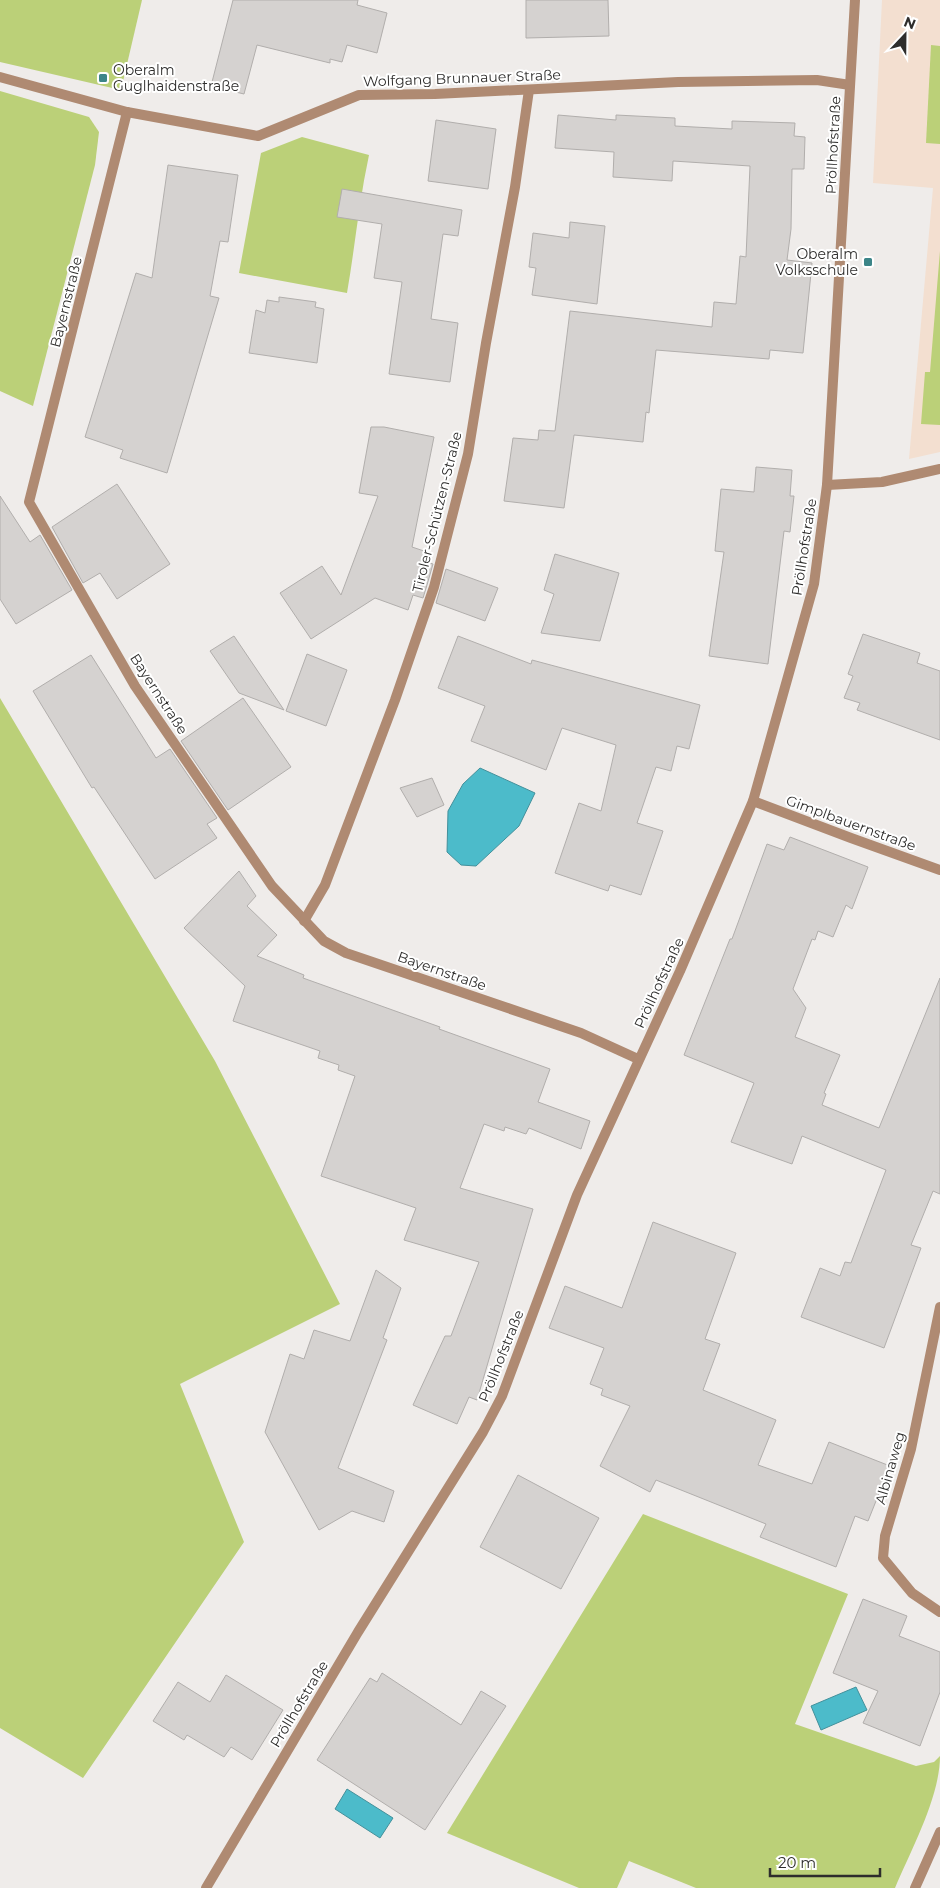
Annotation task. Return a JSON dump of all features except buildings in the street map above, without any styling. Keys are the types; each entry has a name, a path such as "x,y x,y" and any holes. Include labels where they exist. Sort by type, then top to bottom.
{"street":[{"name":"Pröllhofstraße","path":"206,1888 353,1640 483,1432 502,1396 577,1195 680,971 753,801 814,584 827,485 855,0"},
{"name":"Wolfgang Brunnauer Straße","path":"0,78 127,112 258,136 359,95 530,90 678,82 817,80 850,85"},
{"name":"Tiroler-Schützen-Straße","path":"304,920 325,885 395,700 434,587 468,454 486,343 515,187 530,90"},
{"name":"Bayernstraße","path":"127,112 29,502 136,686 272,886 324,941 346,954 581,1033 638,1059"},
{"path":"827,485 882,482 940,470"},
{"name":"Gimplbauernstraße","path":"753,801 940,870"},
{"name":"Albinaweg","path":"940,1307 911,1449 885,1536 883,1558 912,1593 940,1612"},
{"path":"915,1888 940,1832"}],"shaded area":[{"path":"882,0 940,0 940,452 909,459 933,188 873,183"}],"green space":[{"path":"0,0 142,0 121,90 0,62"},
{"path":"931,45 940,46 940,144 926,143"},
{"path":"0,91 89,117 99,132 95,165 33,406 0,391"},
{"path":"302,137 369,155 347,293 239,273 261,153"},
{"path":"940,251 940,425 921,424 925,372 930,372"},
{"path":"0,698 215,1061 340,1304 180,1384 244,1542 83,1778 0,1728"},
{"path":"643,1514 848,1594 795,1724 916,1766 934,1762 940,1756 939,1772 930,1806 895,1888 696,1888 629,1861 617,1888 579,1888 447,1833"}],"water":[{"path":"480,768 535,793 519,826 476,866 461,865 447,852 448,811 463,784"},
{"path":"856,1687 867,1710 821,1730 811,1706"},
{"path":"347,1789 393,1818 380,1838 335,1809"}],"place":[{"name":"Oberalm Guglhaidenstraße","path":"103,78"},
{"name":"Oberalm Volksschule","path":"868,262"}]}
